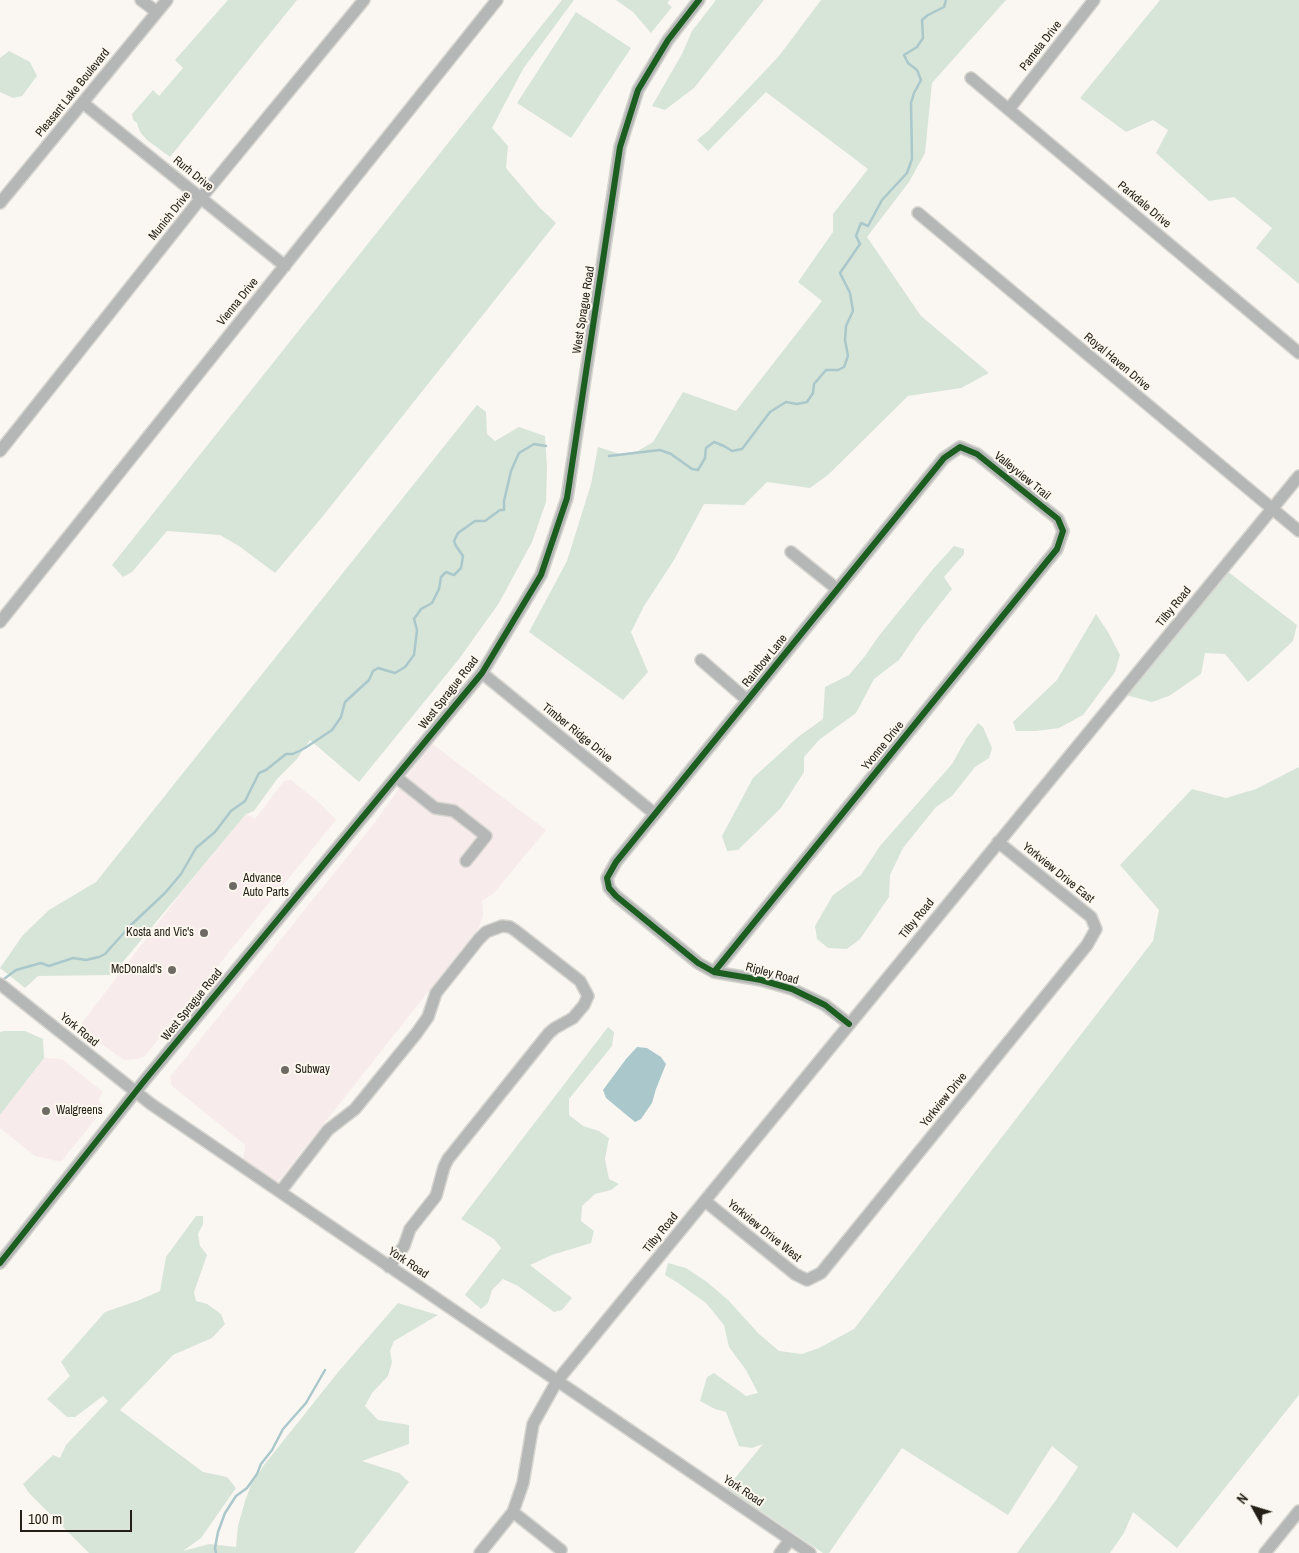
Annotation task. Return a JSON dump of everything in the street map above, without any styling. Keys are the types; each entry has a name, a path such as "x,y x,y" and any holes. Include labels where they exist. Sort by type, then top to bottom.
{"street":[{"path":"141,0 156,12"},
{"name":"Pleasant Lake Boulevard","path":"0,203 167,0"},
{"name":"Munich Drive","path":"0,451 201,198 364,0"},
{"name":"Vienna Drive","path":"0,622 497,0"},
{"name":"West Sprague Road","path":"0,1263 136,1092 482,673 541,575 567,498 618,155 638,90 668,40 699,0"},
{"name":"Pamela Drive","path":"1009,108 1094,0"},
{"name":"Parkdale Drive","path":"971,78 1299,353"},
{"name":"Rurh Drive","path":"83,102 285,266"},
{"name":"Royal Haven Drive","path":"918,213 1299,531"},
{"name":"Valleyview Trail","path":"960,448 977,454 1058,520 1063,532"},
{"name":"Rainbow Lane","path":"616,896 610,888 607,878 616,862 944,458 960,448"},
{"name":"Tilby Road","path":"480,1553 513,1512 523,1483 532,1424 557,1381 1299,476"},
{"name":"Yvonne Drive","path":"714,972 1057,549 1063,532"},
{"path":"791,552 837,589"},
{"path":"701,660 747,700"},
{"name":"Timber Ridge Drive","path":"482,673 656,814"},
{"path":"396,777 435,808 454,811 486,836 466,861"},
{"name":"Yorkview Drive East","path":"998,842 1091,917 1096,929"},
{"name":"Ripley Road","path":"616,896 698,963 714,972 761,980 792,989 825,1005 849,1024"},
{"path":"280,1192 328,1130 355,1109 416,1034 428,1017 436,993 479,939 486,932 502,926 510,927 516,931 580,981 588,996 584,1006 573,1018 549,1033 448,1159 436,1196 410,1229 404,1246 390,1267"},
{"name":"Yorkview Drive","path":"807,1280 821,1273 1087,945 1096,929"},
{"name":"York Road","path":"0,984 151,1104 810,1553"},
{"name":"Yorkview Drive West","path":"705,1201 795,1274 807,1280"},
{"path":"1265,1553 1299,1511"},
{"path":"513,1512 561,1550"},
{"path":"780,1553 790,1540"}],"shaded area":[{"path":"228,0 297,0 170,157 147,140 140,132 137,123 133,120 132,114 153,90 159,96 183,68 175,60"},
{"path":"562,0 574,0 523,69 492,128 508,146 506,168 539,207 556,223 323,516 275,573 239,546 220,535 167,531 132,572 123,577 112,565"},
{"path":"616,0 670,0 667,3 672,7 651,33 633,12"},
{"path":"716,0 764,0 694,88 665,110 652,106 682,54 692,31"},
{"path":"821,0 1006,0 932,83 925,153 909,182 867,237 921,316 989,373 961,388 908,396 829,474 810,488 767,482 744,505 704,504 674,560 644,606 631,632 648,672 623,700 529,632 567,561 591,484 598,447 620,454 638,451 653,442 683,392 736,411 822,301 798,282 833,232 833,214 868,169 766,92 708,151 697,140 709,130 779,56"},
{"path":"1160,0 1299,0 1299,284 1256,248 1272,228 1234,197 1209,201 1156,153 1168,130 1153,120 1126,132 1080,98"},
{"path":"576,12 631,48 571,138 517,103"},
{"path":"9,51 30,62 37,76 22,96 13,98 0,92 0,58"},
{"path":"477,405 486,412 487,434 495,441 519,427 545,436 547,467 546,502 532,542 499,603 459,659 359,782 310,740 297,759 277,779 254,811 246,814 112,975 38,976 25,988 0,968 23,935 49,910 96,882"},
{"path":"954,546 964,549 964,554 944,577 952,589 921,628 899,660 874,679 856,713 819,740 804,757 804,772 781,808 738,850 727,851 722,836 753,778 798,737 823,719 825,687 849,675 933,569"},
{"path":"1227,571 1297,625 1293,641 1248,682 1225,654 1205,653 1201,674 1169,696 1152,702 1126,695"},
{"path":"1096,614 1120,655 1115,672 1083,715 1059,728 1016,731 1013,722 1057,680"},
{"path":"978,723 983,727 992,748 989,758 975,767 952,796 936,807 903,848 890,875 889,897 860,939 847,949 828,948 817,939 815,926 833,895 861,875 880,846 952,764 966,739"},
{"path":"431,743 546,830 494,893 482,901 483,916 478,929 276,1184 243,1160 245,1145 172,1086 170,1077 376,821"},
{"path":"1299,767 1299,1395 1177,1548 1133,1512 1124,1533 1110,1553 1017,1553 1078,1467 1052,1446 1008,1515 902,1448 829,1553 823,1553 727,1488 763,1444 752,1448 739,1446 726,1412 715,1409 700,1401 707,1377 714,1373 746,1396 758,1393 746,1370 729,1347 724,1325 706,1303 665,1275 668,1263 686,1268 707,1282 728,1300 759,1334 779,1351 802,1354 819,1348 854,1329 1153,941 1159,910 1120,865 1192,789 1226,798 1256,789"},
{"path":"291,780 322,805 336,820 145,1056 124,1060 78,1028 184,889 246,814 255,819 284,781"},
{"path":"608,1027 614,1032 612,1046 569,1099 569,1115 583,1126 599,1131 609,1138 605,1159 609,1179 619,1184 611,1190 595,1194 582,1206 581,1221 594,1231 591,1243 552,1255 530,1265 572,1298 562,1310 554,1312 518,1286 503,1279 492,1290 488,1303 481,1309 465,1295 501,1248 494,1239 461,1219"},
{"path":"25,1031 43,1039 44,1058 0,1115 0,1032"},
{"path":"44,1058 62,1059 103,1092 99,1102 105,1107 61,1162 35,1156 0,1128 0,1115"},
{"path":"196,1216 203,1216 203,1224 198,1234 200,1246 207,1255 194,1292 196,1301 207,1304 221,1314 225,1324 212,1338 173,1355 120,1410 203,1472 227,1477 236,1488 201,1538 183,1551 209,1544 236,1547 238,1526 245,1501 251,1485 264,1465 339,1371 398,1303 438,1315 394,1341 390,1351 392,1362 388,1376 372,1393 365,1406 378,1420 409,1425 409,1444 362,1461 399,1473 409,1482 354,1553 89,1553 29,1493 23,1484 53,1455 60,1458 66,1445 108,1401 103,1396 75,1417 67,1417 47,1399 70,1376 61,1362 105,1312 160,1291 166,1257"}],"water":[{"path":"637,1047 647,1048 661,1057 666,1064 652,1103 641,1119 635,1122 606,1098 603,1090"}],"waterway":[{"path":"609,456 660,450 671,454 692,469 698,470 705,458 706,448 714,442 732,451 742,449 770,412 786,402 797,404 807,402 813,393 814,384 826,370 838,370 844,367 848,356 845,340 846,326 853,311 850,293 840,273 860,244 856,236 861,223 868,226 882,200 907,173 912,159 911,103 921,80 917,70 908,63 904,55 917,47 923,38 922,20 944,7 946,0"},
{"path":"4,979 16,970 41,963 49,966 73,958 86,960 105,954 131,925 165,893 181,874 196,848 215,832 231,811 245,801 259,773 266,770 286,754 293,754 305,748 332,730 341,717 345,702 369,680 373,671 378,668 395,673 405,667 414,655 417,630 414,619 421,609 432,603 439,589 441,577 446,572 454,575 461,568 463,556 454,541 458,533 475,521 485,521 500,510 504,510 504,501 511,471 519,453 534,444 546,446"},
{"path":"216,1553 218,1532 225,1513 236,1496 247,1488 257,1474 261,1464 272,1450 283,1429 306,1403 325,1370"}],"cycle path":[{"path":"0,1263 145,1080 482,673 541,575 567,498 620,147 638,90 668,40 699,0"},
{"path":"714,972 1057,549 1063,531 1058,519 977,454 960,447 944,458 616,862 607,878 609,888 616,896 698,963 714,972 761,980 792,989 825,1005 849,1024"}],"place":[{"name":"Advance Auto Parts","path":"233,886"},
{"name":"Kosta and Vic's","path":"204,933"},
{"name":"McDonald's","path":"172,970"},
{"name":"Subway","path":"285,1070"},
{"name":"Walgreens","path":"46,1111"}]}
